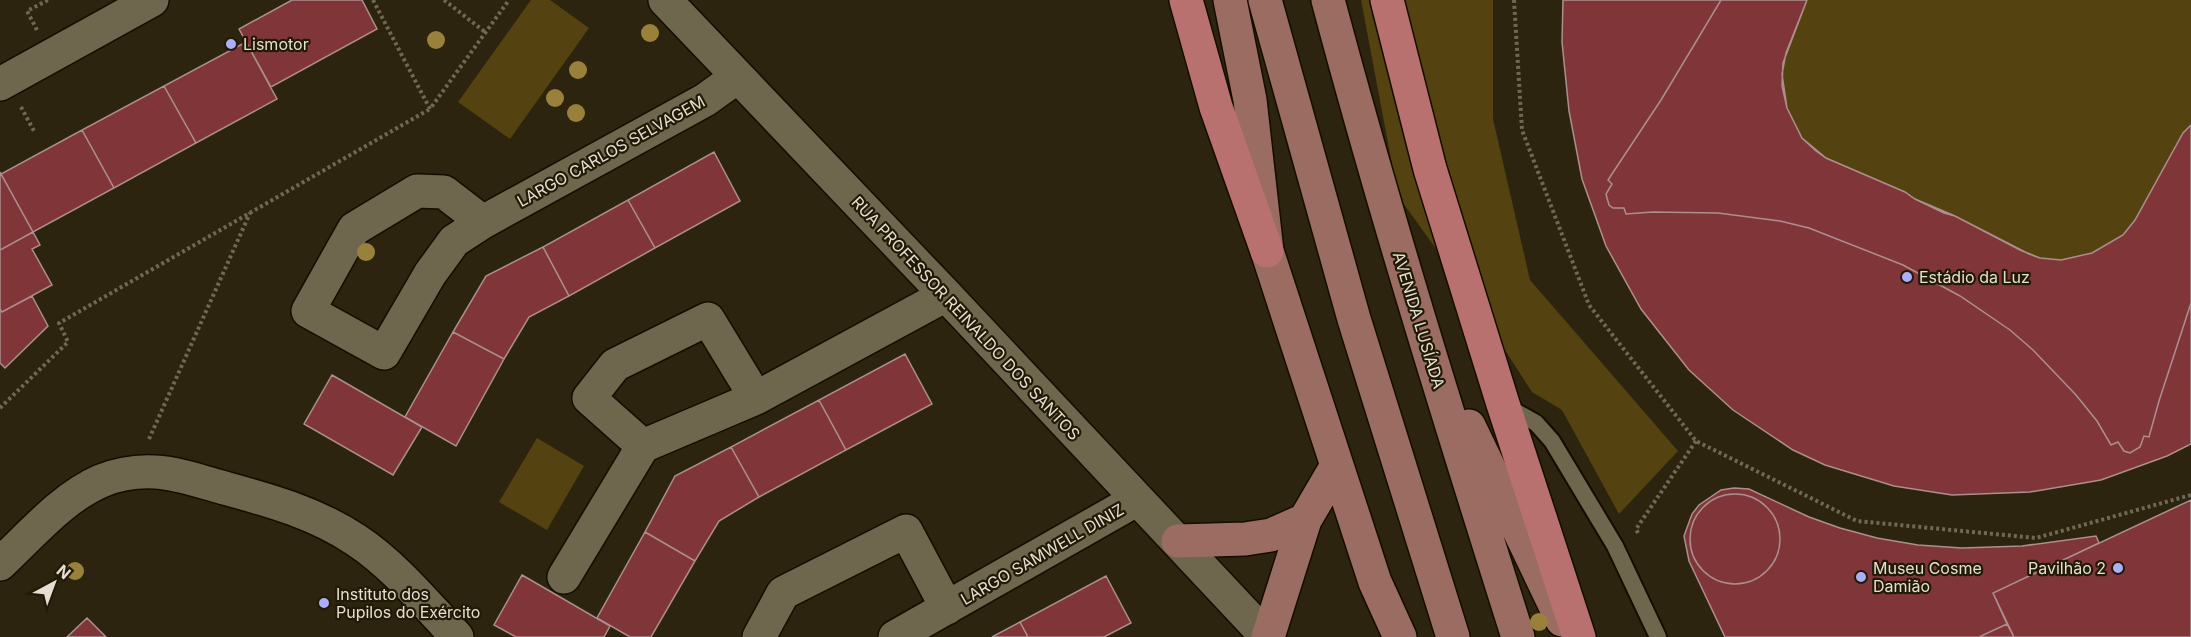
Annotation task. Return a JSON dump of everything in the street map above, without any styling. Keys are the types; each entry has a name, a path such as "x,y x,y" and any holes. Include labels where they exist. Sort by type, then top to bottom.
{"highway":[{"path":"1186,0 1216,107 1267,251"},
{"path":"1387,0 1430,169 1579,637"}],"main road":[{"path":"1230,0 1250,100 1267,251 1375,582 1400,637"},
{"path":"1265,0 1354,320 1453,637"},
{"name":"AVENIDA LUSÍADA","path":"1328,0 1418,319 1518,637"},
{"path":"1418,319 1570,637"},
{"path":"1267,637 1305,520 1336,467"},
{"path":"1178,541 1271,535 1305,520"},
{"path":"1375,582 1385,637"}],"street":[{"path":"0,84 152,0"},
{"name":"RUA PROFESSOR REINALDO DOS SANTOS","path":"664,0 946,295 1267,637"},
{"name":"LARGO CARLOS SELVAGEM","path":"483,222 444,192 417,191 354,229 308,311 384,352 430,274 454,241 483,222 705,100 738,77"},
{"path":"564,577 643,446 756,398 946,295"},
{"path":"643,446 589,399 615,365 708,319 756,398"},
{"path":"0,564 82,491 103,480 155,472 181,476 292,507 326,521 357,540 385,562 457,637"},
{"name":"LARGO SAMWELL DINIZ","path":"895,637 1136,500"},
{"name":"LARGO SAMWELL DINIZ","path":"759,637 783,593 906,531 947,608"}],"lane":[{"path":"1503,404 1536,423 1552,441 1615,546 1658,637"}],"path":[{"path":"28,37 38,32 27,11 48,0"},
{"path":"373,0 430,109"},
{"path":"444,0 485,32"},
{"path":"0,408 68,342 59,323 430,109 508,0"},
{"path":"1514,0 1522,130 1589,305 1696,441 1857,521 2036,538 2191,495"},
{"path":"149,439 250,212"},
{"path":"1641,540 1636,529 1696,441"}],"shaded area":[{"path":"531,0 550,0 589,28 510,139 458,102"},
{"path":"1361,0 1493,0 1493,119 1530,280 1678,451 1619,514 1562,410 1532,392 1468,293 1398,196"},
{"name":"Estádio da Luz","path":"1563,0 2191,0 2191,444 2167,456 2101,480 2030,492 1952,495 1894,486 1606,246 1582,179 1569,111 1562,42"},
{"path":"537,438 584,466 547,530 499,502"}],"building":[{"path":"292,0 362,0 377,29 271,87 239,29"},
{"name":"Estádio da Luz","path":"1563,0 1807,0 1786,53 1782,74 1787,108 1802,138 1826,158 1905,192 1915,199 2040,258 2061,260 2092,253 2123,235 2135,220 2183,133 2191,125 2191,444 2167,456 2101,480 2030,492 1952,495 1894,486 1825,465 1793,450 1733,410 1689,370 1641,309 1606,246 1582,179 1569,111 1562,42"},
{"path":"1721,0 1807,0 1783,63 1782,86 1787,108 1802,138 1816,151 1826,158 1905,192 1915,199 2040,258 2061,260 2092,253 2123,235 2135,220 2183,133 2191,125 2191,303 2149,437 2144,436 2140,447 2130,453 2124,451 2118,442 2111,445 2097,421 2076,395 2033,350 2010,330 1960,296 1903,265 1809,228 1780,221 1718,213 1626,214 1624,208 1613,208 1609,205 1606,194 1612,184 1608,180 1661,100"},
{"path":"246,42 277,99 196,143 164,86"},
{"path":"164,86 196,143 114,188 82,130"},
{"path":"82,130 114,188 33,232 1,174"},
{"path":"714,152 740,201 655,248 628,200"},
{"path":"0,172 33,232 0,250"},
{"path":"628,200 655,248 569,296 543,247"},
{"path":"33,232 40,245 32,249 52,285 2,312 0,309 0,250"},
{"path":"543,247 569,296 529,317 504,359 453,332 486,276"},
{"path":"32,296 48,326 5,368 0,363 0,309 2,312"},
{"path":"453,332 504,359 456,446 405,417"},
{"path":"905,354 932,404 846,450 819,400"},
{"path":"332,375 422,427 393,475 304,424"},
{"path":"819,400 846,450 759,497 731,447"},
{"path":"731,447 759,497 719,521 695,561 645,532 675,476"},
{"name":"Museu Cosme Damião","path":"1749,489 1809,517 1840,528 1877,538 1918,545 1962,548 2022,546 2096,536 2099,543 1993,593 2007,624 1979,637 1725,637 1689,561 1684,536 1692,514 1699,505 1721,490"},
{"path":"1735,494 1752,497 1767,507 1777,522 1780,539 1777,556 1767,571 1752,581 1735,584 1718,581 1703,571 1693,556 1690,539 1693,522 1703,507 1718,497"},
{"name":"Pavilhão 2","path":"2191,500 2191,637 2014,637 1993,593"},
{"path":"645,532 695,561 651,637 630,637 597,618"},
{"path":"522,575 610,626 604,637 516,637 494,625"},
{"path":"1106,576 1131,623 1104,637 1028,637 1020,622"},
{"path":"87,618 106,637 67,637"},
{"path":"1020,622 1028,637 992,637"},
{"path":"2007,624 2014,637 1979,637"}],"place":[{"name":"Lismotor","path":"231,44"},
{"name":"Estádio da Luz","path":"1907,277"},
{"name":"Pavilhão 2","path":"2118,568"},
{"name":"Museu Cosme Damião","path":"1861,577"},
{"name":"Instituto dos Pupilos do Exército","path":"324,603"}]}
